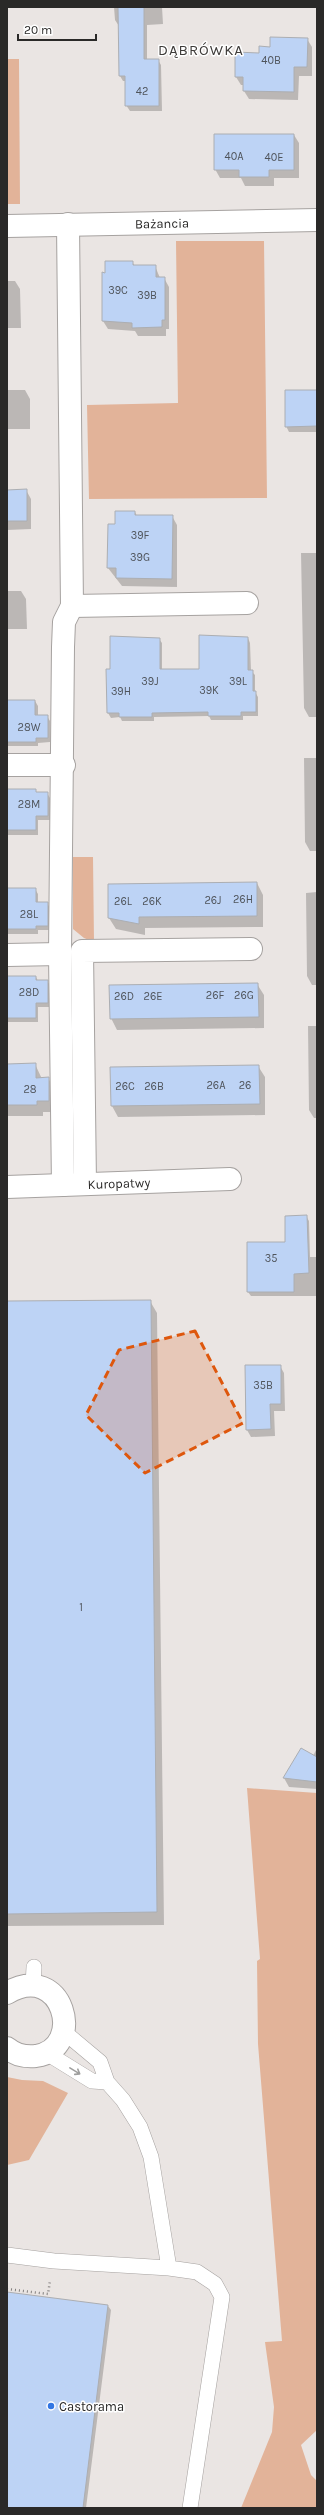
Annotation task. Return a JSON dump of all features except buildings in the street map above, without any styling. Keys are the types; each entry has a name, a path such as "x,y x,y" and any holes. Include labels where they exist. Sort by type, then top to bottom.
{"street":[{"name":"Bażancia","path":"7,226 317,220"},
{"path":"63,1185 60,954 64,765 64,622 72,606 68,224"},
{"path":"72,606 247,603"},
{"path":"7,765 64,765"},
{"path":"85,1184 82,951 250,949"},
{"path":"7,955 60,954"},
{"name":"Kuropatwy","path":"7,1187 230,1179"},
{"path":"7,1993 33,1976 61,2004 64,2013 63,2031 54,2046 45,2052 31,2056 20,2055 7,2048"}],"lane":[{"path":"63,2031 100,2062 107,2082 123,2100 140,2127 151,2157 169,2268"},
{"path":"45,2052 92,2081 107,2082"},
{"path":"7,2255 54,2261 169,2268 197,2272 215,2284 222,2297 190,2508"}],"path":[{"path":"7,2289 48,2294 54,2261"}],"highlighted area":[{"path":"195,1331 243,1423 145,1473 86,1415 119,1350"}],"shaded area":[{"path":"7,59 19,59 20,204 7,204"},
{"path":"176,241 264,241 267,498 89,499 87,405 178,403"},
{"path":"73,857 93,857 94,942 84,938 73,929"},
{"path":"247,1788 317,1793 317,2430 301,2445 311,2475 317,2481 317,2508 241,2508 272,2432 274,2407 265,2342 282,2341 258,2044 257,1961 260,1959"},
{"path":"7,2077 22,2080 43,2081 68,2093 29,2160 7,2165"}],"place":[{"name":"Castorama","path":"51,2406"}],"district":[{"name":"DĄBRÓWKA","path":"201,50"}]}
